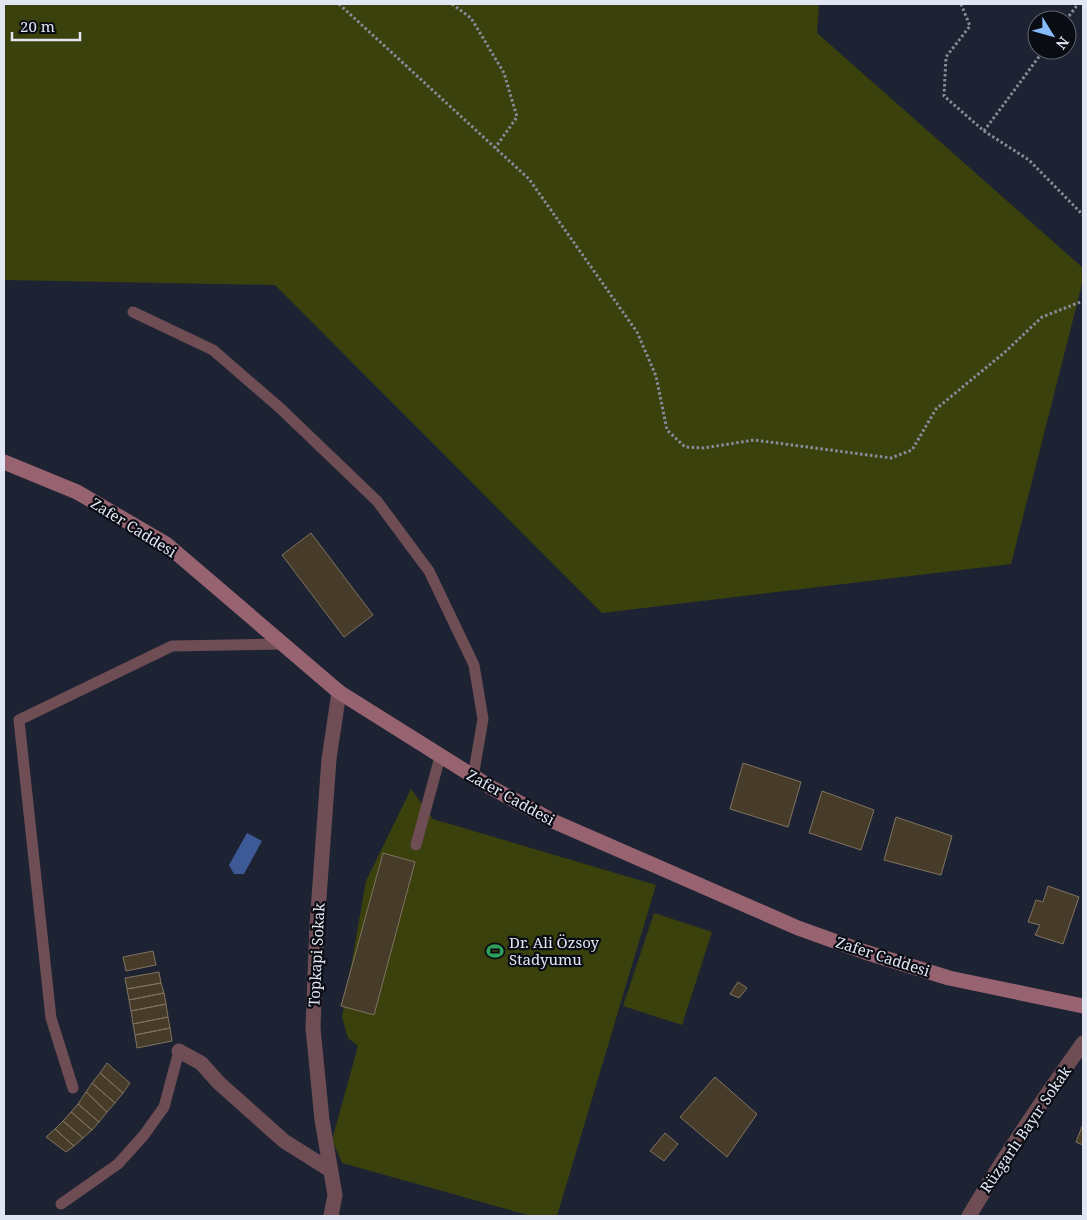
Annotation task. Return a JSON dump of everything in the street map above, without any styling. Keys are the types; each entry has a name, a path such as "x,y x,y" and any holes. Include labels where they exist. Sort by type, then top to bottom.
{"street":[{"name":"Zafer Caddesi","path":"4,462 78,492 166,544 339,692 473,777 556,822 798,928 865,952 949,978 1083,1006"},
{"name":"Topkapi Sokak","path":"331,1216 334,1196 322,1120 313,1028 317,925 327,779 339,692"},
{"name":"Rüzgarlı Bayır Sokak","path":"969,1216 986,1186 1083,1043"},
{"path":"179,1052 202,1063 219,1083 284,1141 330,1170"}],"lane":[{"path":"133,312 213,350 280,408 377,501 429,571 474,665 483,719 473,777"},
{"path":"73,1088 51,1018 19,720 172,646 283,644"},
{"path":"416,845 440,757"},
{"path":"61,1204 118,1164 144,1135 164,1107 179,1052"}],"path":[{"path":"339,4 529,179 637,332 656,376 667,430 685,447 704,448 754,440 891,458 905,453 912,450 936,409 1005,352 1042,317 1083,301"},
{"path":"452,4 471,18 504,73 517,117 495,148"},
{"path":"961,4 970,26 946,57 944,96 984,131 1030,160 1083,215"},
{"path":"984,131 1037,60"}],"green space":[{"path":"4,4 819,4 817,33 1083,268 1083,280 1011,564 602,613 275,285 4,280"},
{"name":"Dr. Ali Özsoy Stadyumu","path":"411,789 433,819 656,885 557,1216 531,1216 342,1163 332,1140 358,1046 348,1038 342,1017 366,881"},
{"path":"654,913 712,932 682,1025 623,1006"}],"water":[{"path":"247,833 262,841 244,874 234,874 229,865"}],"building":[{"path":"311,533 373,615 344,637 282,555"},
{"path":"743,763 801,782 788,827 730,809"},
{"path":"822,791 874,810 861,850 809,833"},
{"path":"896,817 952,836 941,875 884,860"},
{"path":"383,853 415,862 374,1015 341,1006"},
{"path":"1048,886 1079,897 1063,944 1035,935 1040,925 1028,922 1036,900 1043,902"},
{"path":"153,951 156,965 126,971 123,957"},
{"path":"159,972 161,983 127,989 125,978"},
{"path":"738,982 747,988 739,998 730,994"},
{"path":"161,983 164,993 129,1000 127,989"},
{"path":"164,993 166,1004 131,1011 129,1000"},
{"path":"166,1004 168,1017 133,1024 131,1011"},
{"path":"168,1017 170,1028 135,1035 133,1024"},
{"path":"170,1028 172,1041 137,1048 135,1035"},
{"path":"107,1063 130,1083 123,1093 100,1073"},
{"path":"100,1073 123,1093 115,1103 92,1083"},
{"path":"715,1077 757,1114 727,1157 680,1117"},
{"path":"92,1083 115,1103 107,1112 86,1092"},
{"path":"86,1092 107,1112 99,1122 78,1104"},
{"path":"78,1104 99,1122 92,1130 71,1112"},
{"path":"71,1112 92,1130 83,1138 63,1121"},
{"path":"63,1121 83,1138 74,1146 55,1129"},
{"path":"1083,1124 1083,1145 1076,1142"},
{"path":"55,1129 74,1146 66,1152 46,1137"},
{"path":"665,1133 678,1144 664,1161 650,1151"}],"place":[{"name":"Dr. Ali Özsoy Stadyumu","path":"495,951"}]}
